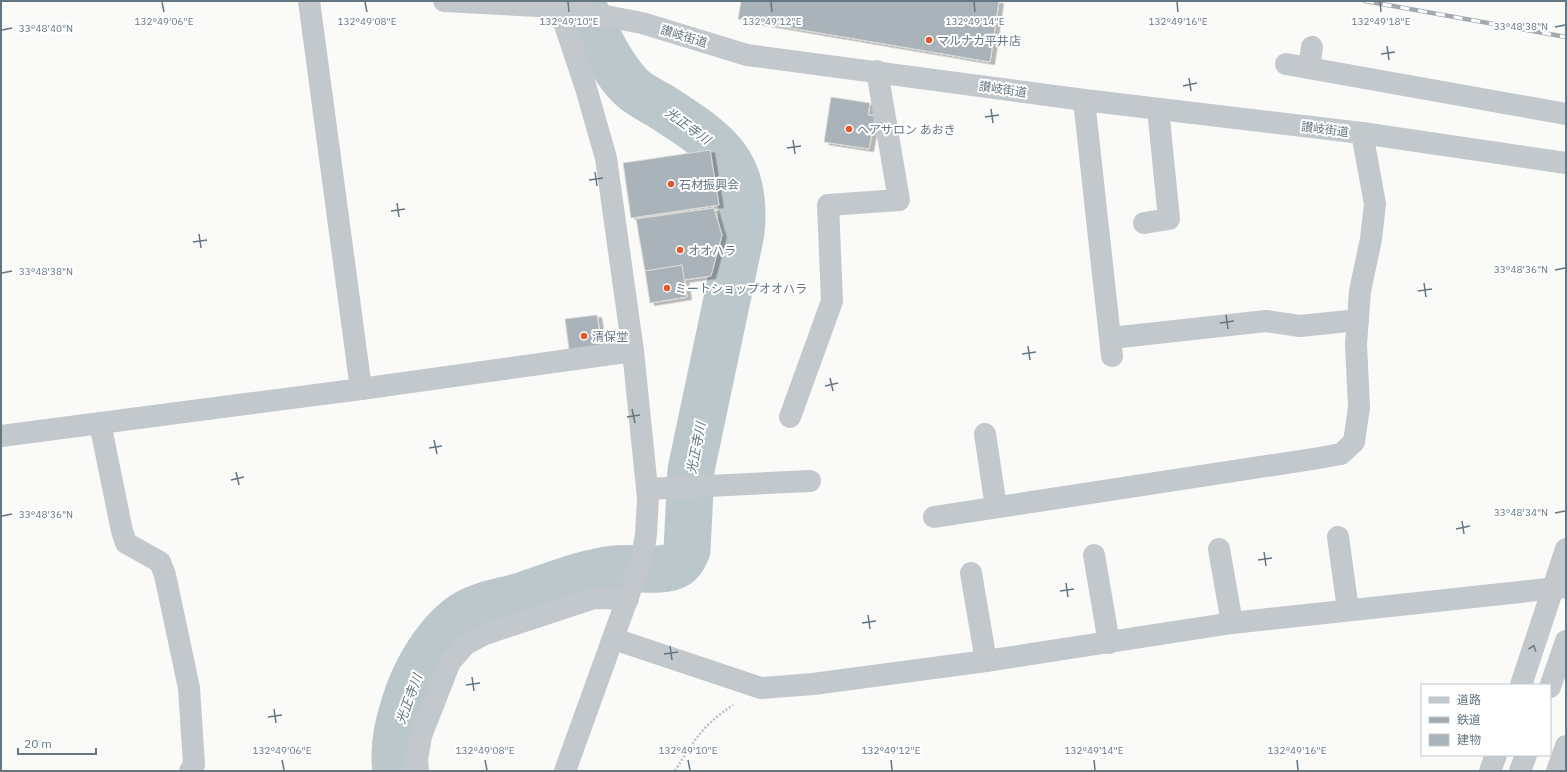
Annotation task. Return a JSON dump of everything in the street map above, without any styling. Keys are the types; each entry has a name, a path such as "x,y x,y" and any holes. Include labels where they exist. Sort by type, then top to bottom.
{"street":[{"path":"310,1 361,389"},
{"name":"讃岐街道","path":"444,1 558,4 642,23 747,55 877,71 1084,100 1362,133 1566,163"},
{"path":"558,4 586,88 606,158 633,351 647,489 646,536 642,558 614,639 565,771"},
{"path":"1286,64 1311,58 1433,81 1566,114"},
{"path":"790,417 832,301 828,205 899,200 877,71"},
{"path":"1084,100 1112,347 1266,321 1300,326 1358,320"},
{"path":"1144,223 1169,219 1158,109"},
{"path":"934,517 1341,454 1354,442 1359,407 1356,344 1360,291 1371,239 1375,204 1362,133"},
{"path":"1,436 361,389 633,351"},
{"path":"100,423 122,531 126,543 160,562 165,575 189,688 194,765 190,771"},
{"path":"985,434 996,507"},
{"path":"647,489 810,481"},
{"path":"1338,537 1348,609"},
{"path":"1219,549 1232,623"},
{"path":"1521,684 1560,587 1566,549"},
{"path":"1094,555 1109,643"},
{"path":"971,573 986,661"},
{"path":"614,639 762,688 813,684 986,661 1232,623 1348,609 1560,587"},
{"path":"418,771 417,759 421,736 450,662 466,644 485,634 594,598 631,590"},
{"path":"1551,684 1566,641"},
{"path":"1557,771 1566,746"},
{"path":"1490,771 1496,756"},
{"path":"1520,771 1526,756"}],"path":[{"path":"675,771 695,738 715,717 762,688"}],"building":[{"name":"マルナカ平井店","path":"741,1 999,1 990,62 738,19"},
{"name":"ヘアサロン あおき","path":"831,97 870,103 868,115 875,116 869,149 824,142"},
{"name":"石材振興会","path":"710,150 719,205 631,218 623,163"},
{"name":"オオハラ","path":"714,208 722,235 711,276 684,280 682,265 645,271 636,219"},
{"name":"ミートショップオオハラ","path":"682,265 687,297 650,303 645,271"},
{"name":"清保堂","path":"597,315 603,352 570,357 565,319"}],"waterway":[{"name":"光正寺川","path":"396,771 396,740 400,720 409,691 418,671 435,643 458,619 472,610 488,604 521,596 567,580 602,571 614,569 658,569 672,567 679,563 687,550 691,470 741,233 742,208 739,188 733,171 724,156 713,143 698,131 638,93 623,78 615,68 602,46 580,1"}],"railway":[{"path":"1365,1 1566,37"}],"place":[{"name":"マルナカ平井店","path":"929,40"},
{"name":"ヘアサロン あおき","path":"849,129"},
{"name":"石材振興会","path":"671,184"},
{"name":"オオハラ","path":"680,250"},
{"name":"ミートショップオオハラ","path":"667,288"},
{"name":"清保堂","path":"584,336"}]}
